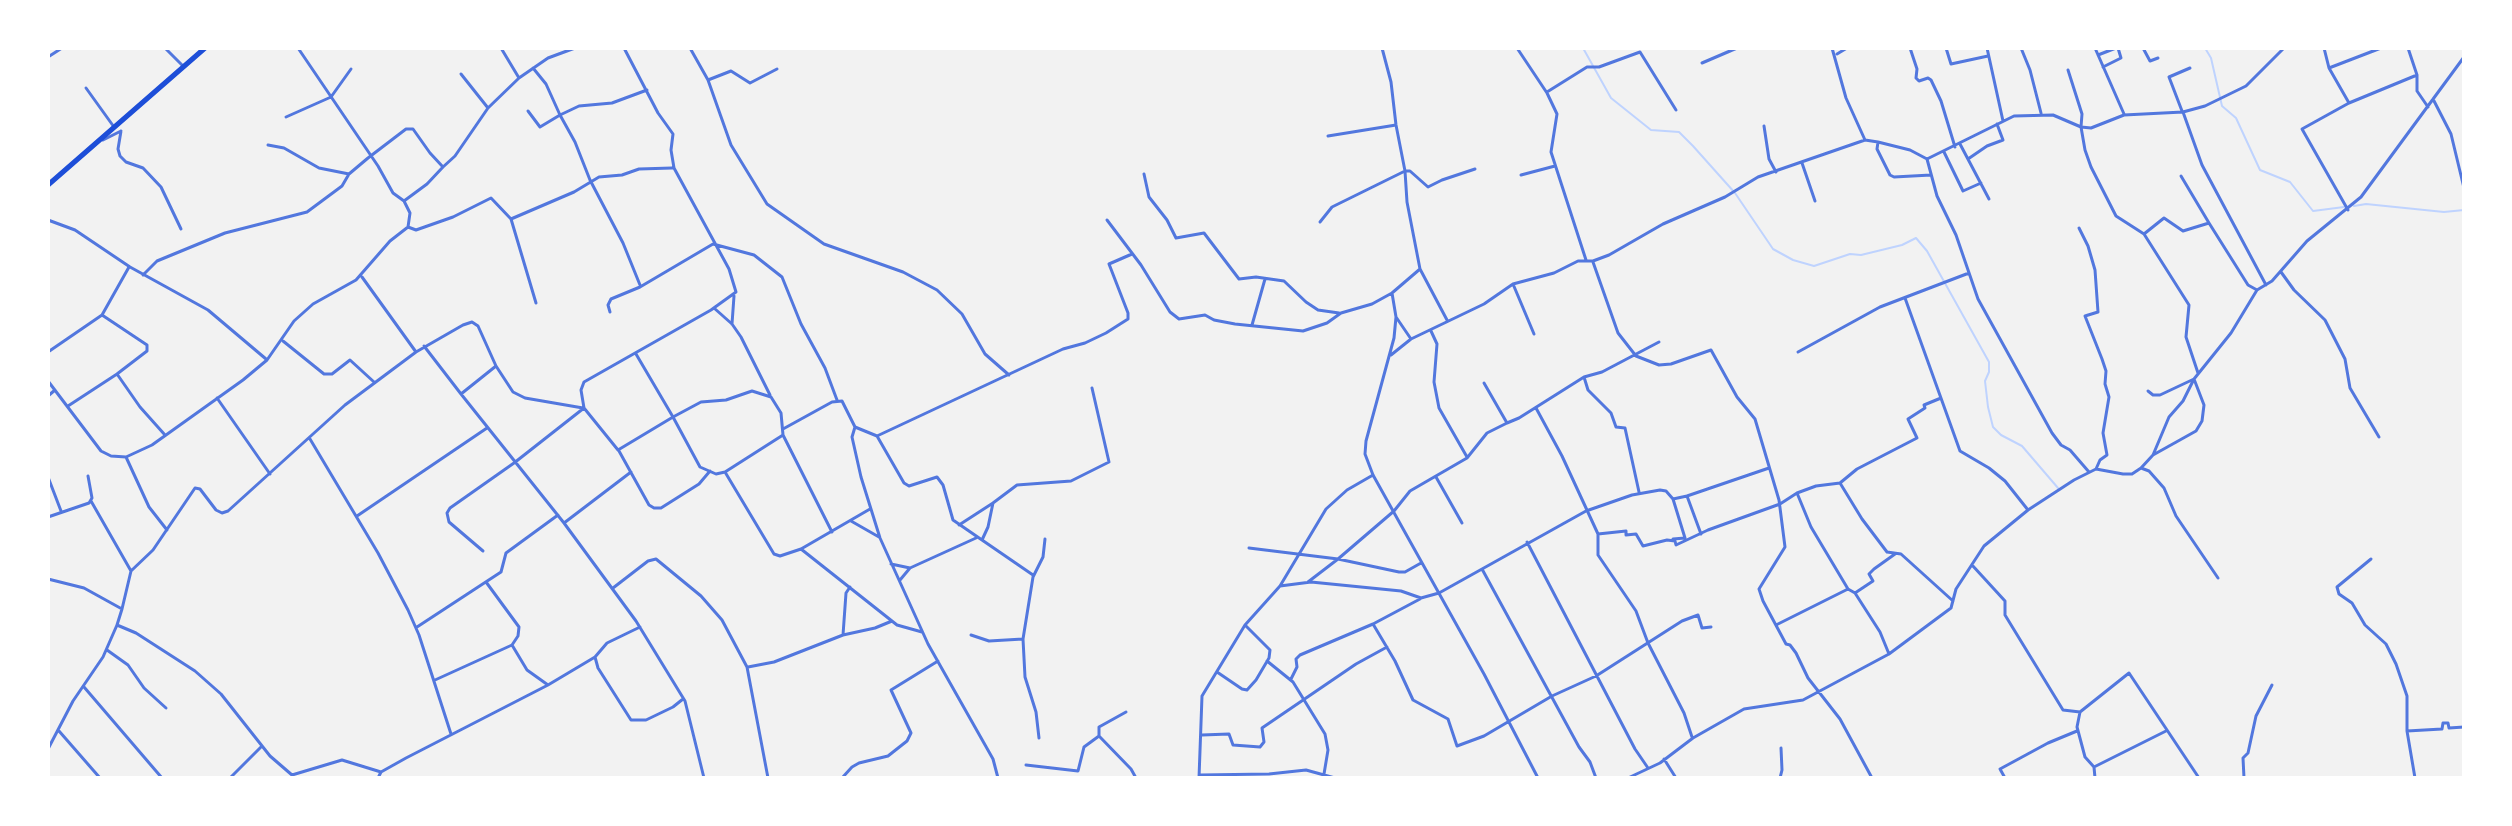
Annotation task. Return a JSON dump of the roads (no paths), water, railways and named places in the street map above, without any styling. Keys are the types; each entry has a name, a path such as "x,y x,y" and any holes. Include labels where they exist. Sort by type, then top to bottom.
{"main road":[{"path":"48,185 205,48"}],"street":[{"path":"48,57 62,48"},
{"path":"165,48 184,67"},
{"path":"48,381 101,451 111,456 126,457 152,445 267,360 294,321 313,304 361,275 390,241 408,227 410,213 404,201 393,193 371,155 298,48"},
{"path":"501,48 519,78"},
{"path":"404,201 427,184 455,156 488,108 519,78 560,50 575,48"},
{"path":"624,48 658,113 673,134 674,168 729,269 736,288 732,324"},
{"path":"690,48 708,80 731,145 767,204 824,244 903,272 937,290 962,314 985,354 1009,375"},
{"path":"1382,48 1391,82 1407,202 1420,269 1447,320"},
{"path":"1517,48 1557,114 1551,152 1586,260"},
{"path":"1702,63 1737,48"},
{"path":"1832,48 1846,98 1865,140"},
{"path":"1835,55 1847,48"},
{"path":"1910,48 1917,69 1916,78 1919,81 1931,80 1958,146 1989,199"},
{"path":"1946,48 1951,64 1988,56"},
{"path":"1987,48 2003,121"},
{"path":"2021,48 2041,113"},
{"path":"2095,48 2124,115"},
{"path":"2098,55 2117,48 2121,58 2103,67"},
{"path":"2143,48 2150,61 2158,58"},
{"path":"1927,159 2014,116 2041,113 2091,128 2124,115 2182,111 2219,100 2246,86 2284,48"},
{"path":"2324,48 2329,68 2349,103"},
{"path":"2329,68 2381,48"},
{"path":"2408,48 2417,75 2417,91 2428,107"},
{"path":"1547,93 1593,66 1643,53 1676,110"},
{"path":"2153,455 2169,417 2183,401 2198,373 2231,333 2257,290 2281,272 2307,241 2361,197 2464,57"},
{"path":"533,68 546,84 572,135 590,180 623,243 640,287"},
{"path":"2190,68 2170,76 2182,111 2202,165 2266,285"},
{"path":"286,117 331,97 351,69"},
{"path":"708,80 731,71 750,83 777,69"},
{"path":"2068,70 2082,114 2081,127 2091,167 2116,216 2144,234 2189,305 2186,337 2198,373"},
{"path":"461,74 488,108"},
{"path":"2348,210 2302,129 2349,103 2417,75"},
{"path":"86,88 114,127"},
{"path":"528,111 540,127 579,106 612,103 647,90"},
{"path":"2433,99 2451,134 2464,188"},
{"path":"1968,159 2003,140 1997,124"},
{"path":"1328,136 1396,125"},
{"path":"1764,126 1769,159 1776,172"},
{"path":"143,275 157,261 225,233 307,212 342,186 349,174 371,155 406,129 413,129 443,167"},
{"path":"100,139 121,131 120,156 126,162 143,168 161,187 181,229"},
{"path":"1391,355 1411,339 1484,304 1513,284 1554,273 1578,261 1593,261 1609,255 1663,224 1758,177 1865,140 1878,142 1910,150 1927,159 1978,299 2052,433 2090,472"},
{"path":"1878,142 1877,149 1890,175 1931,175"},
{"path":"268,145 284,148 319,168 349,174"},
{"path":"1944,152 1964,191 1981,183"},
{"path":"1802,163 1815,201"},
{"path":"1521,175 1555,166"},
{"path":"511,219 574,192 590,180 602,176 622,175 639,169 674,168"},
{"path":"1320,222 1332,207 1405,171 1410,171 1428,187 1475,169"},
{"path":"1144,174 1149,197 1176,238 1204,233 1239,279 1265,278 1287,282 1318,310 1341,313"},
{"path":"2181,176 2248,285 2257,290"},
{"path":"408,227 413,231 453,217 491,198 511,219 536,303"},
{"path":"2144,234 2164,218 2183,231 2209,223"},
{"path":"48,220 75,230 143,275 208,310 267,360"},
{"path":"1107,220 1175,317 1205,315 1214,320 1303,331 1327,323 1341,313 1372,304 1392,293 1420,269"},
{"path":"2079,228 2095,270 2098,312 2085,316 2106,371 2105,384 2109,397 2108,419 2103,433 2107,455 2100,460 2096,469"},
{"path":"610,312 608,305 611,299 640,287 713,244 754,255 782,277 801,324 825,368 837,401"},
{"path":"877,436 1063,349 1085,343 1128,319 1109,264 1132,254"},
{"path":"1593,261 1618,333 1636,356 1659,365 1671,364 1708,349 1714,352 1737,397 1755,419 1780,504 1785,547 1759,589 1786,644 1796,653 1808,678 1840,719 1872,778"},
{"path":"48,352 102,315 130,267"},
{"path":"2281,272 2294,290 2325,320 2345,359 2350,388 2379,437"},
{"path":"1798,352 1848,323 1969,273"},
{"path":"361,275 416,352"},
{"path":"1252,325 1265,278"},
{"path":"1513,284 1534,334"},
{"path":"1392,293 1396,317 1391,355 1365,454 1373,475 1538,778"},
{"path":"710,471 699,484 661,508 649,505 618,450 584,408 581,390 584,382 734,295"},
{"path":"1905,298 1960,451 1997,475 2028,510"},
{"path":"714,308 732,324 781,413 783,435 832,532"},
{"path":"68,406 147,351 147,345 102,315"},
{"path":"1396,317 1411,339"},
{"path":"48,749 73,701 107,650 122,609 131,571 153,550 195,488 200,489 216,510 222,513 228,511 374,382 424,346 472,322 484,335 496,366 513,392 525,398 584,408"},
{"path":"1431,331 1437,344 1434,382 1439,408 1467,458"},
{"path":"281,340 324,374 332,374 350,360 374,382"},
{"path":"1308,582 1394,511 1410,491 1467,458 1487,433 1536,408 1584,377 1636,356 1659,342"},
{"path":"424,346 558,515 640,627 683,699 704,778"},
{"path":"636,354 700,467 725,472 783,435"},
{"path":"461,394 496,366"},
{"path":"117,374 154,426 165,435"},
{"path":"1584,377 1588,390 1611,413 1616,427 1625,428 1640,494"},
{"path":"2148,391 2160,395 2194,379"},
{"path":"1628,778 1744,709 1789,704 1820,692 1889,654 1951,608 1956,589 1984,546 2028,510 2096,469 2132,474 2153,455 2196,431 2202,421 2204,405 2194,379"},
{"path":"1484,383 1507,423"},
{"path":"959,525 1017,485 1071,481 1109,462 1092,388"},
{"path":"48,396 55,390"},
{"path":"618,450 701,402 726,400 752,391 771,397"},
{"path":"217,398 271,475"},
{"path":"1667,540 1675,541 1676,545 1780,504 1797,493 1816,486 1840,483 1857,469 1917,438 1908,419 1925,408 1924,405 1941,398"},
{"path":"783,429 842,401 855,427 877,436 904,483 909,486 937,477 940,479 953,520 1033,575"},
{"path":"483,551 449,522 447,513 450,508 584,408"},
{"path":"1536,408 1598,534 1598,555 1636,611 1693,738"},
{"path":"855,427 852,437 880,538 922,632 993,759 998,778"},
{"path":"357,516 487,428"},
{"path":"310,439 357,516 416,628 451,734"},
{"path":"126,457 149,507 167,530"},
{"path":"1673,499 1769,468"},
{"path":"2141,468 2149,471 2164,488 2176,516 2218,578"},
{"path":"564,523 631,472"},
{"path":"725,472 774,554 785,556 801,549 870,509"},
{"path":"1335,778 1306,770 1199,776 1199,712 1202,696 1245,625 1280,586 1333,501 1373,475"},
{"path":"88,476 91,501 131,571"},
{"path":"48,477 61,513"},
{"path":"1436,477 1462,523"},
{"path":"1840,483 1887,552 1901,554 1953,602"},
{"path":"1291,679 1300,655 1373,624 1421,598 1439,593 1586,511 1640,494 1666,491 1673,499 1685,538 1643,546 1636,534 1626,535 1626,531 1598,534"},
{"path":"1797,493 1811,527 1848,589 1855,593 1880,632 1889,654"},
{"path":"1687,496 1701,534"},
{"path":"48,517 91,501"},
{"path":"899,582 910,568 979,538 988,527 993,503"},
{"path":"416,628 501,572 506,553 558,515"},
{"path":"851,521 880,538"},
{"path":"1039,738 1036,712 1025,677 1023,639 1033,575 1043,557 1045,539"},
{"path":"1527,542 1635,749 1649,768"},
{"path":"1249,548 1338,559 1399,572 1422,563"},
{"path":"801,549 892,621 904,629 922,632"},
{"path":"1855,593 1873,581 1869,574 1895,554"},
{"path":"613,588 648,561 656,559 715,612 747,667 768,778"},
{"path":"2371,559 2337,587 2339,594 2352,603 2365,625 2386,644 2396,664 2407,696 2407,731 2415,778"},
{"path":"891,564 910,568"},
{"path":"1971,564 2005,601 2005,615 2063,710 2080,712 2129,673 2199,778"},
{"path":"1482,569 1596,778"},
{"path":"48,579 84,588 122,609"},
{"path":"435,680 512,645 519,627 486,582"},
{"path":"1280,586 1308,582 1401,591 1421,598"},
{"path":"843,635 846,593 850,587"},
{"path":"1775,625 1848,589"},
{"path":"1373,624 1413,700 1448,719 1457,746 1484,736 1552,696 1596,676 1682,621 1698,615 1702,628 1711,627"},
{"path":"747,667 774,662 843,635 866,631 892,621"},
{"path":"117,625 136,633 195,671 221,694 270,756 292,775 342,760 381,772"},
{"path":"1217,672 1247,690 1267,661 1270,650 1245,625"},
{"path":"378,778 381,772 548,685 595,657 607,643 640,627"},
{"path":"971,635 989,641 1023,639"},
{"path":"512,645 527,670 548,685"},
{"path":"1201,735 1229,734 1233,745 1260,747 1264,742 1262,728 1387,647"},
{"path":"107,650 128,665 144,688 166,708"},
{"path":"595,657 598,668 631,720 646,720 683,699"},
{"path":"842,778 859,763 888,756 907,741 911,733 891,690 938,661"},
{"path":"1267,661 1291,679 1325,734 1328,750 1324,774"},
{"path":"584,664 598,668"},
{"path":"2244,778 2243,758 2248,753 2256,716 2272,685"},
{"path":"84,687 162,778"},
{"path":"1126,712 1099,727 1099,736 1136,778"},
{"path":"2080,712 2078,731 2085,757 2094,767 2095,778"},
{"path":"2407,731 2442,729 2443,723 2448,723 2449,728 2464,727"},
{"path":"59,731 100,778"},
{"path":"2005,778 2000,769 2078,731"},
{"path":"2094,767 2166,731"},
{"path":"1026,765 1078,771 1084,747 1099,736"},
{"path":"230,778 262,746"},
{"path":"1780,778 1781,748"},
{"path":"1664,759 1676,778"}],"waterway":[{"path":"1583,48 1611,98 1651,130 1679,132 1735,193 1773,249 1793,260 1814,266 1850,254 1861,255 1902,245 1916,238 1927,251 1989,362 1985,381 1993,427 2022,446 2058,488"},
{"path":"2205,48 2211,58 2222,106 2236,118 2260,170 2290,182 2313,211 2344,207"},
{"path":"2354,206 2366,204 2444,212 2464,210"}]}
